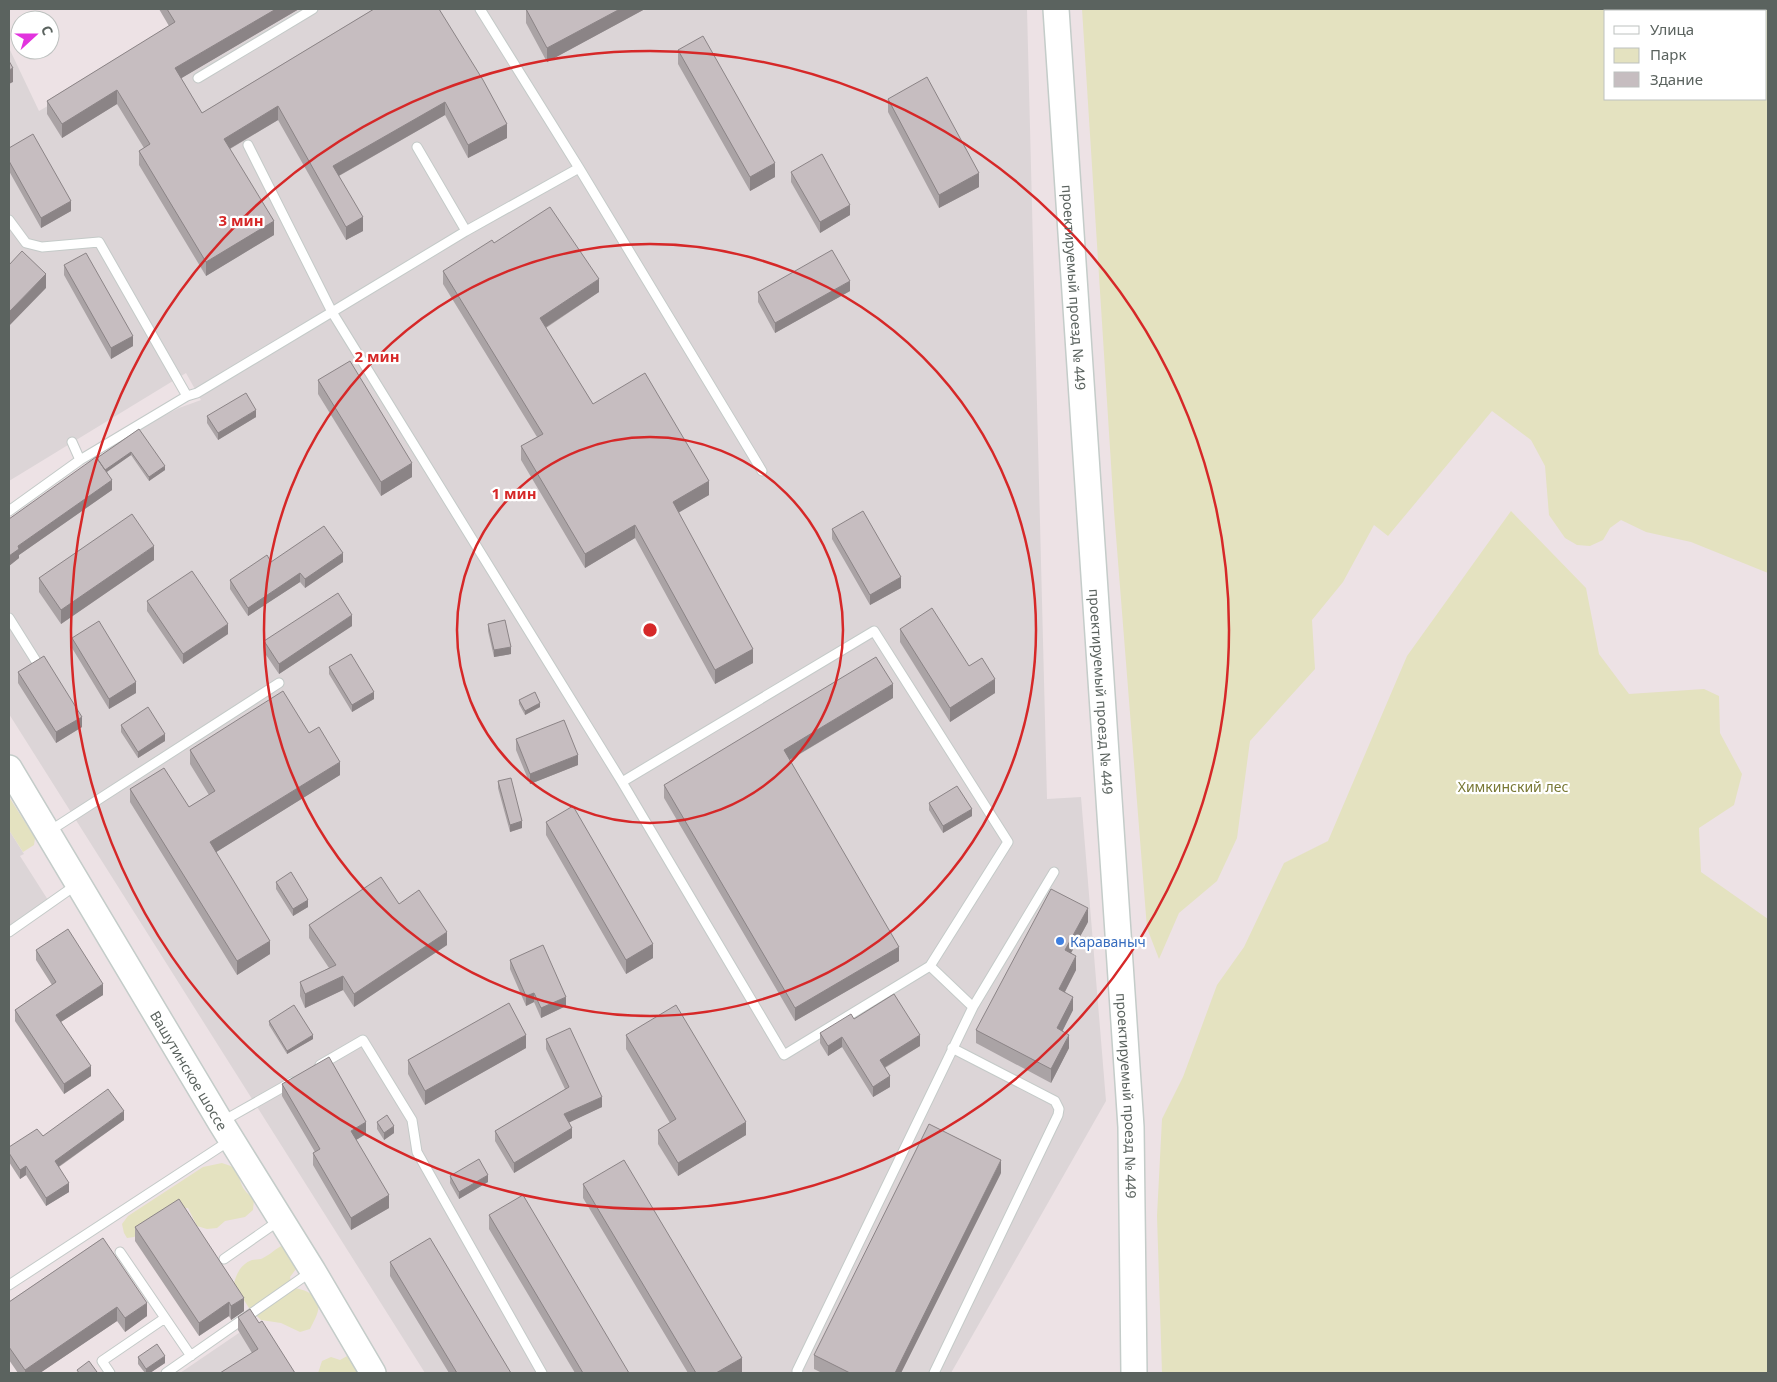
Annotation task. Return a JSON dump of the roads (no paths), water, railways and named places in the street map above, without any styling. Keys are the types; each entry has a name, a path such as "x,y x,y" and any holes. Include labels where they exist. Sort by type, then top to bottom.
{"street":[{"name":"проектируемый проезд № 449","path":"1056,9 1131,1127 1134,1373"},
{"name":"Вашутинское шоссе","path":"9,768 373,1373"}],"lane":[{"path":"198,78 313,9"},
{"path":"480,9 579,168 762,471"},
{"path":"248,145 332,312 622,782 784,1055 930,966 1008,842 874,631 622,782"},
{"path":"417,147 466,231"},
{"path":"9,512 80,460 187,396 197,393 466,231 579,168"},
{"path":"9,220 26,243 42,247 100,242 187,396"},
{"path":"72,442 80,460"},
{"path":"9,618 36,661"},
{"path":"48,832 280,684"},
{"path":"798,1373 797,1371 972,1007 1054,872"},
{"path":"9,932 78,884"},
{"path":"930,966 972,1007"},
{"path":"313,1069 363,1040 412,1120 417,1152 542,1373"},
{"path":"934,1373 1054,1124 1059,1109 1055,1101 952,1048"},
{"path":"9,1285 296,1079"},
{"path":"224,1259 280,1220"},
{"path":"120,1252 191,1356"},
{"path":"166,1373 313,1271"},
{"path":"110,1373 102,1361 165,1318"}],"place":[{"name":"Караваныч","path":"1060,941"}],"park label":[{"name":"Химкинский лес","path":"1513,786"}]}
